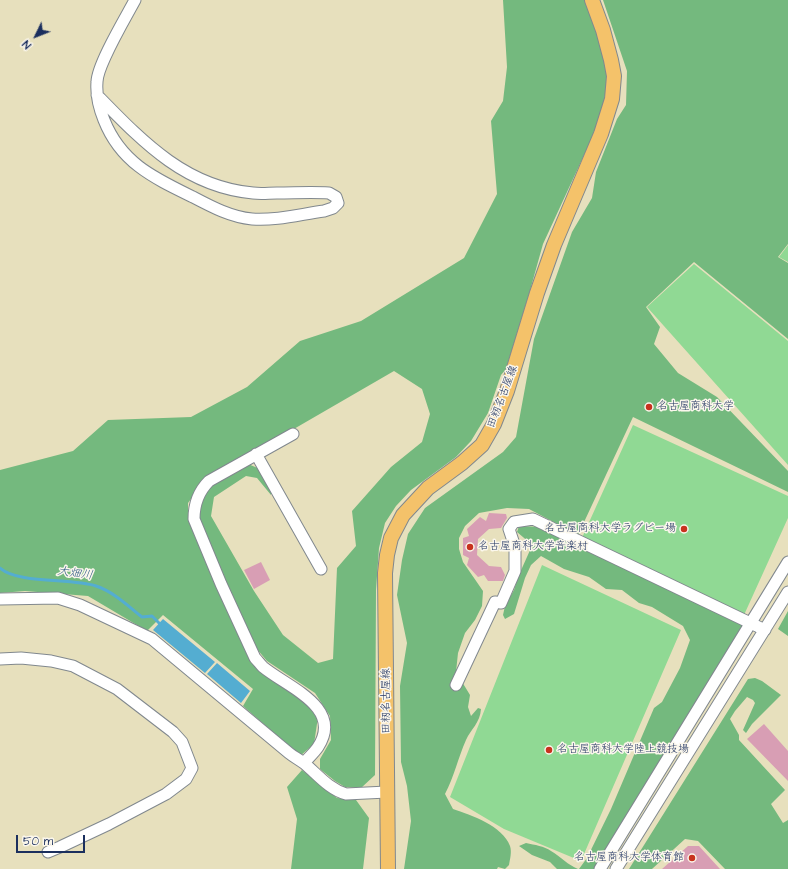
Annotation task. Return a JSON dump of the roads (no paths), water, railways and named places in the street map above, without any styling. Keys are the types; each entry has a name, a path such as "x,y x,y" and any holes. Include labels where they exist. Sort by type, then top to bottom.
{"main road":[{"name":"田籾名古屋線","path":"388,869 385,573 387,555 391,538 403,515 428,488 462,463 482,445 494,424 554,246 601,134 612,99 614,76 611,60 592,0"}],"street":[{"path":"97,95 153,150 171,163 202,181 222,188 253,193 329,192 336,197 338,203 333,208 324,211 268,219 252,219 238,216 217,209 146,172 123,154 107,128 100,111 97,95 96,81 98,72 135,0"},
{"path":"293,434 219,475 202,487 194,508 194,519 221,584 255,658 264,667 308,697 319,709 325,724 322,738 317,749 304,763"},
{"path":"256,454 321,569"},
{"path":"456,685 495,602 501,603 515,571 515,547 509,529 514,522 533,518 765,630"},
{"path":"600,869 788,562"},
{"path":"616,869 788,592"},
{"path":"0,600 58,598 80,606 152,639 289,753 304,763 329,786 346,794 387,792"},
{"path":"0,659 21,658 51,661 73,666 117,689 174,732 182,742 192,768 186,779 166,794 109,824 48,852"}],"water":[{"path":"163,619 215,662 205,673 153,630"},
{"path":"217,663 250,691 241,703 207,674"}],"waterway":[{"name":"大畑川","path":"0,568 8,573 32,579 73,582 96,586 115,596 142,617 152,616 160,624"}],"place":[{"name":"名古屋商科大学","path":"649,407"},
{"name":"名古屋商科大学ラグビー場","path":"684,529"},
{"name":"名古屋商科大学音楽村","path":"470,547"},
{"name":"名古屋商科大学陸上競技場","path":"549,750"},
{"name":"名古屋商科大学体育館","path":"692,858"}]}
